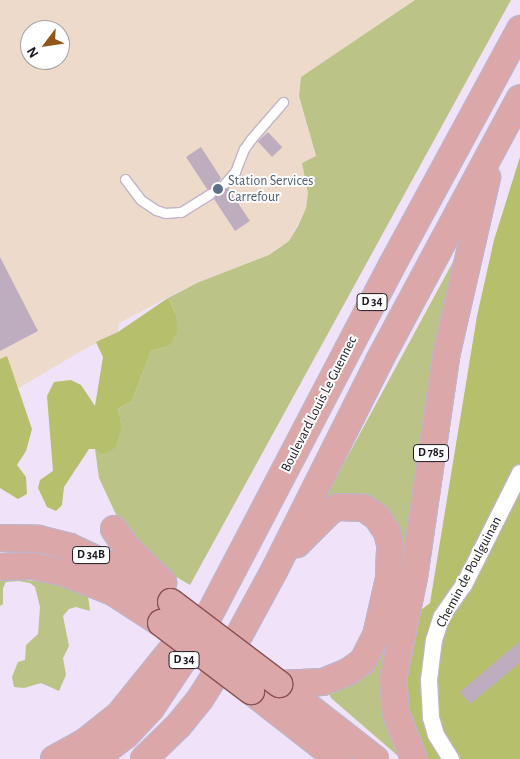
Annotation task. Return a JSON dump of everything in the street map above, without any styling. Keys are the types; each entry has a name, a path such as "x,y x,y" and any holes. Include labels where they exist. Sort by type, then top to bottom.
{"main road":[{"name":"Boulevard Louis Le Guennec","path":"94,759 126,735 163,692 195,642 386,276 520,29"},
{"name":"D 34","path":"144,759 180,725 230,652 275,569 379,361 520,98"},
{"name":"D 785","path":"414,759 396,713 393,680 414,577 447,352 494,146"},
{"path":"275,569 319,520 338,507 364,508 371,513 387,532 390,544 390,579 373,646 363,661 348,672 323,682 279,684"},
{"path":"114,529 169,607 251,691 338,759"},
{"name":"D 34B","path":"0,538 39,539 70,547 128,574 169,607"},
{"path":"0,567 33,566 65,573 113,592 169,607 217,636 375,759"},
{"path":"54,759 85,742 119,715 230,578"}],"street":[{"name":"Chemin de Poulguinan","path":"451,759 436,735 431,718 429,680 434,640 442,616 464,584 520,473"}],"lane":[{"path":"225,183 235,172 251,139 283,102"},
{"path":"125,178 141,200 156,210 165,213 181,212 210,194"}],"shaded area":[{"path":"0,0 415,0 301,77 299,96 316,157 302,163 308,193 306,208 289,241 269,255 182,290 119,323 118,332 83,350 5,396 0,461"}],"green space":[{"path":"415,0 511,0 190,585 158,566 120,523 99,478 95,449 103,455 122,426 118,409 132,401 151,351 169,346 176,314 168,298 197,283 269,255 289,241 298,226 306,208 308,193 302,163 316,156 299,96 301,77"},
{"path":"520,157 520,759 425,759 419,752 403,688 416,614 430,603 477,316 494,240"},
{"path":"467,236 433,406 403,754 398,756 331,698 327,689 350,680 395,530 320,501 333,472 344,463"},
{"path":"168,298 176,314 177,332 169,346 151,351 132,401 118,409 122,426 115,448 102,455 95,449 89,449 64,487 62,505 56,511 47,507 38,488 40,480 53,471 47,396 54,382 71,380 81,385 95,406 103,357 96,342 118,332"},
{"path":"7,356 32,429 26,451 17,465 26,477 27,494 18,499 0,488 0,359"},
{"path":"0,577 52,583 88,596 90,611 76,607 69,609 63,616 69,646 63,658 66,675 59,691 41,683 24,688 14,687 12,677 18,662 25,660 26,645 38,634 40,607 35,587 30,583 19,581 6,582 3,588 3,604 0,606"}],"building":[{"path":"268,132 282,147 272,157 258,142"},
{"name":"Station Services Carrefour","path":"201,147 221,178 219,182 220,187 228,188 250,221 235,231 214,199 215,190 207,189 186,157"},
{"path":"0,257 38,331 0,351"},
{"path":"520,641 520,663 470,704 460,692"}],"place":[{"name":"Station Services Carrefour","path":"218,189"}]}
